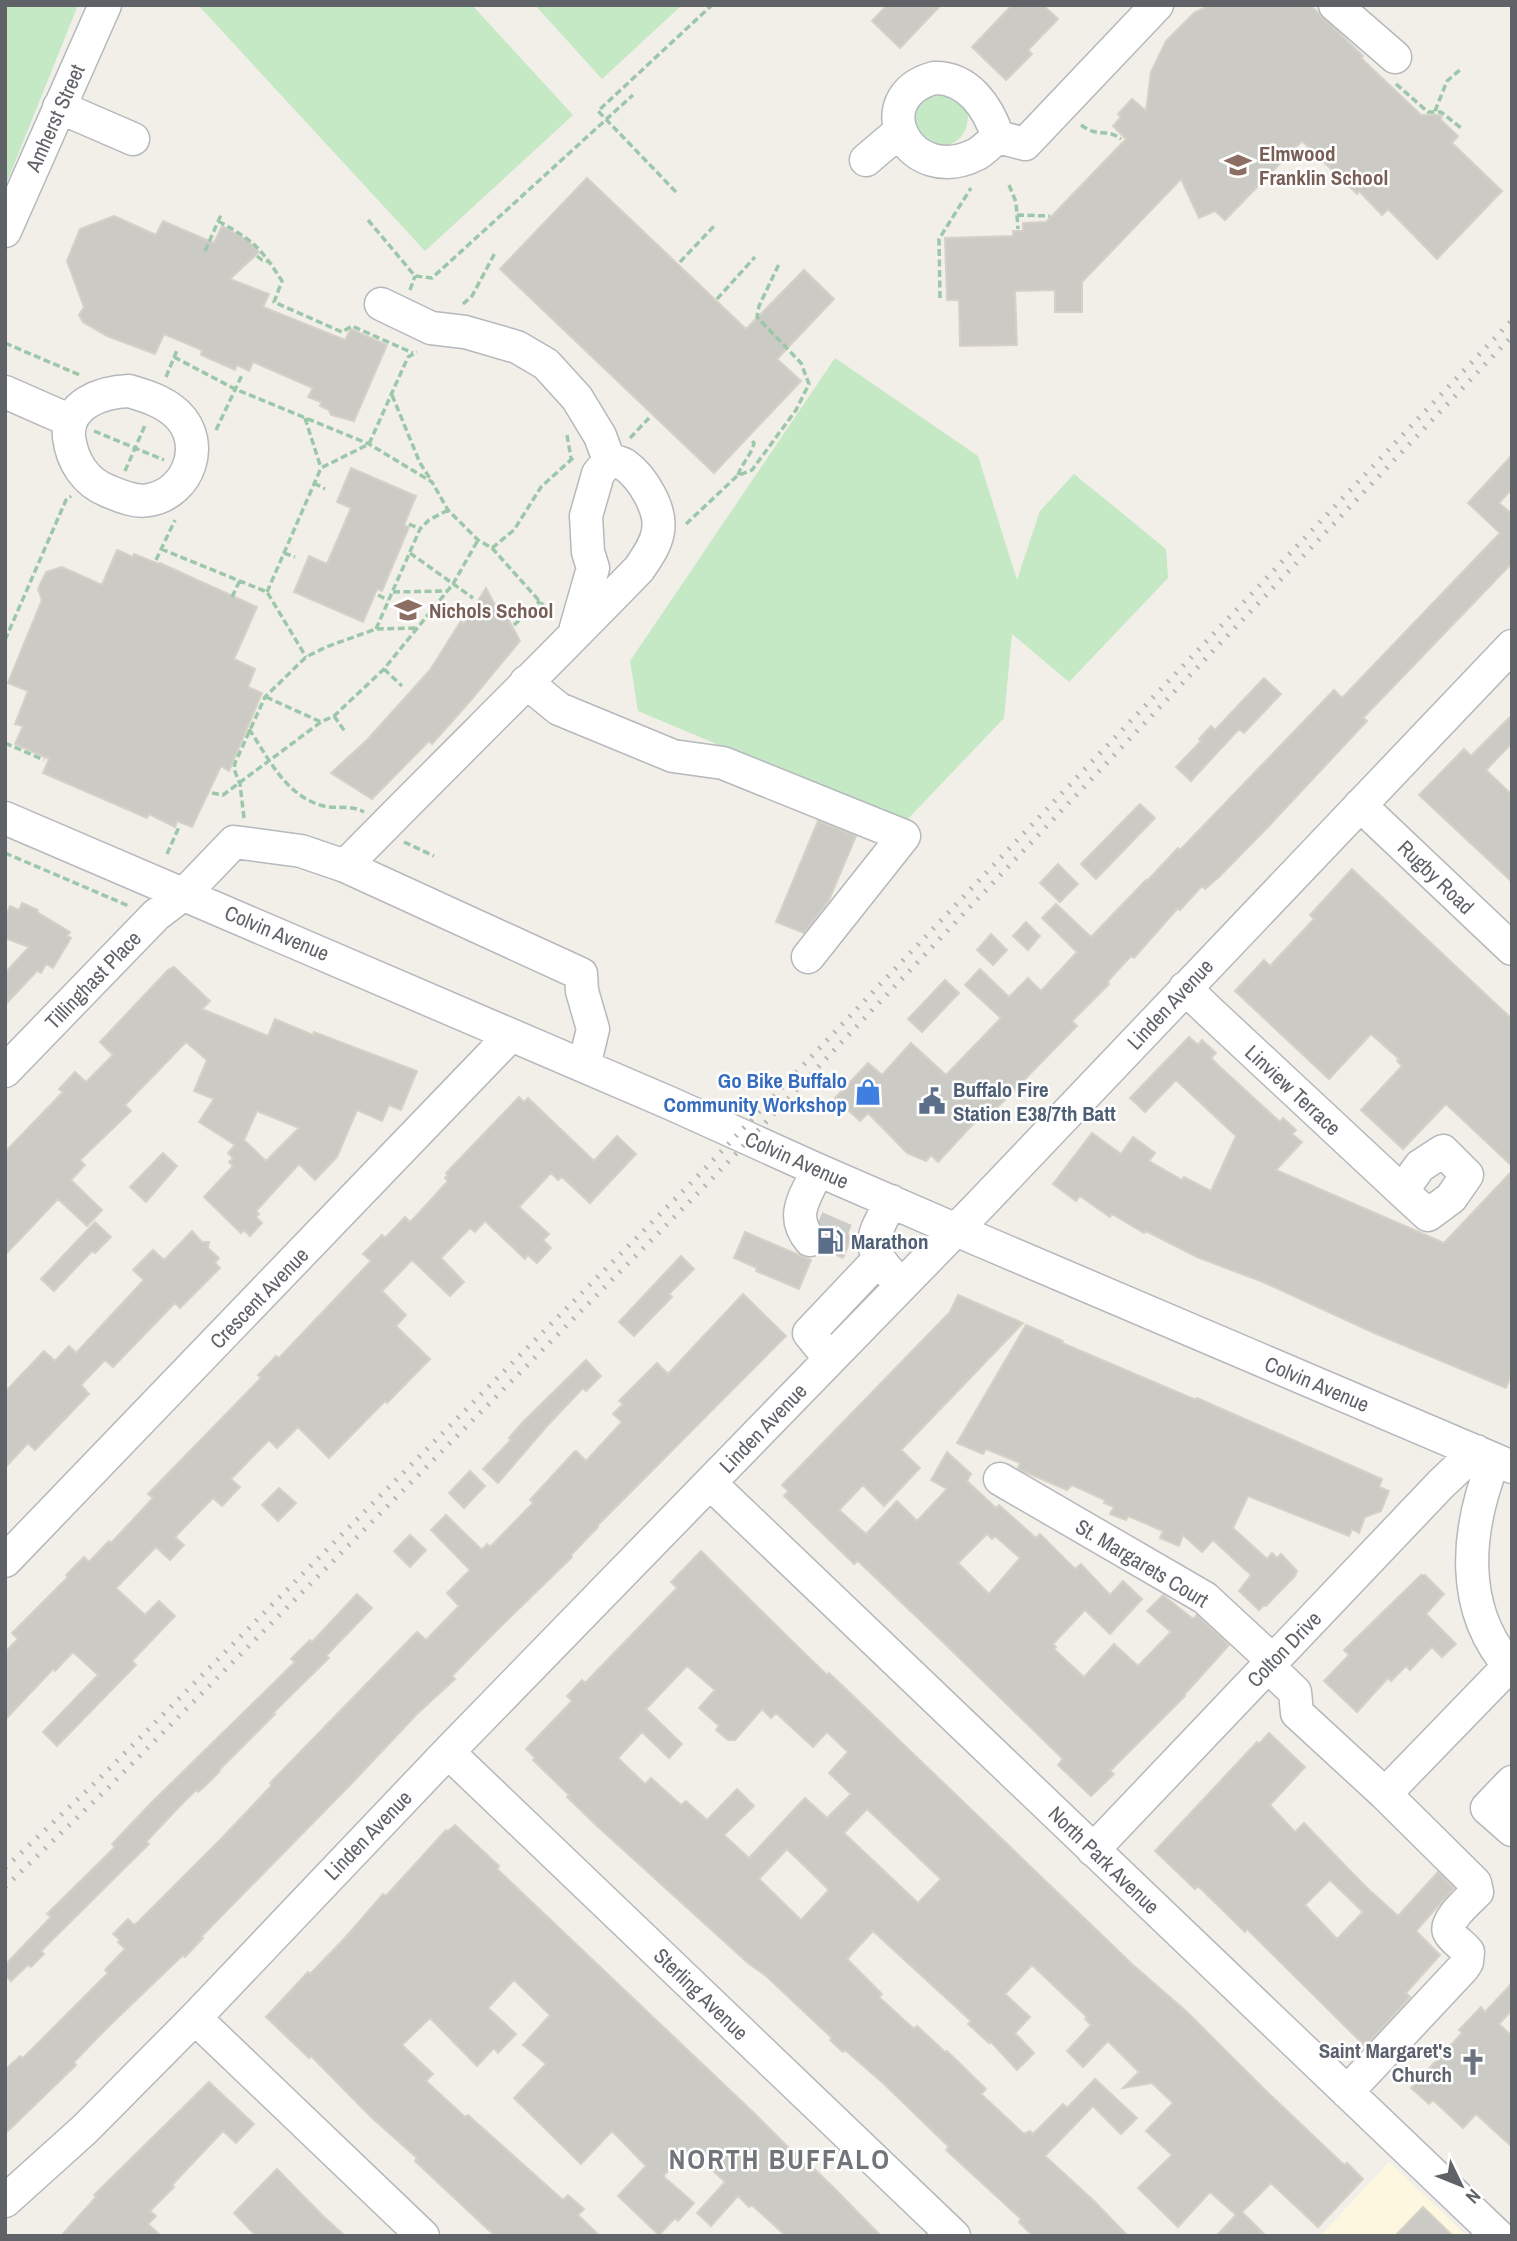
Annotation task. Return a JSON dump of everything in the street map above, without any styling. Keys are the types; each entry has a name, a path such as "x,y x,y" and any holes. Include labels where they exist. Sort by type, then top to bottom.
{"street":[{"name":"Amherst Street","path":"5,231 105,5"},
{"path":"998,137 1025,144 1157,5"},
{"path":"1335,5 1395,57"},
{"path":"946,78 957,81 975,96 993,122 998,137 979,153 955,162 929,159 917,154 907,145 901,134 900,109 904,98 922,81 946,78"},
{"path":"60,107 133,139"},
{"path":"866,160 893,137 901,134"},
{"path":"395,298 431,328 466,332 517,347 545,364 577,398 600,436 606,453 636,476 657,510 658,533 639,569 564,626"},
{"path":"5,392 77,424"},
{"path":"606,453 586,516 588,552 593,568 602,573 619,576 639,569"},
{"path":"583,1066 593,1029 582,991 581,974 345,866 526,682 564,626 593,568"},
{"name":"Linden Avenue","path":"5,2201 85,2129 195,2018 448,1752 957,1229 1512,646"},
{"path":"526,682 559,709 673,756 723,762 904,836 807,957"},
{"name":"Rugby Road","path":"1360,805 1512,949"},
{"name":"Colvin Avenue","path":"5,818 185,893 818,1170 1494,1459"},
{"name":"Tillinghast Place","path":"5,1071 156,915 185,893 233,842 301,851 345,866"},
{"name":"Linview Terrace","path":"1185,988 1402,1191"},
{"name":"Crescent Avenue","path":"5,1561 511,1035"},
{"path":"809,1232 799,1212 818,1170"},
{"path":"830,1359 809,1333 864,1253 891,1201"},
{"path":"864,1253 901,1286"},
{"path":"1385,1794 1510,1667 1486,1633 1475,1604 1472,1566 1474,1528 1482,1490 1494,1459"},
{"name":"Colton Drive","path":"1093,1850 1441,1484 1494,1459"},
{"name":"St. Margarets Court","path":"1000,1479 1205,1598 1271,1663 1295,1692 1297,1713 1385,1794 1475,1883 1477,1892 1451,1919 1448,1927 1449,1932 1468,1952 1467,1962 1347,2092"},
{"name":"North Park Avenue","path":"710,1483 1498,2236"},
{"name":"Sterling Avenue","path":"448,1752 954,2236"},
{"path":"1512,1782 1488,1808 1512,1830"},
{"path":"195,2018 423,2236"}],"path":[{"path":"676,192 598,111 712,5"},
{"path":"1435,112 1447,81 1461,69"},
{"path":"1406,93 1428,112 1447,115 1461,128"},
{"path":"368,220 415,276 432,278 633,95"},
{"path":"1081,125 1092,133 1109,132 1121,139"},
{"path":"1009,185 1016,202 1018,229"},
{"path":"940,298 942,262 939,239 971,188"},
{"path":"205,251 221,215"},
{"path":"1017,215 1050,216"},
{"path":"218,221 258,246 270,262 282,281 274,302 341,334 352,326 413,353"},
{"path":"680,262 716,224"},
{"path":"456,310 472,296 496,251"},
{"path":"257,256 270,262"},
{"path":"717,299 755,257"},
{"path":"683,526 737,477 752,470 796,410 809,384 801,363 757,317 759,306 779,264"},
{"path":"395,298 415,276"},
{"path":"165,379 177,350"},
{"path":"267,592 321,468 369,444 408,357 413,353 426,351"},
{"path":"174,357 235,389 369,444 432,481"},
{"path":"226,409 242,375"},
{"path":"392,396 420,463 448,510 478,540 492,548 564,626"},
{"path":"305,418 321,468"},
{"path":"492,548 514,530 541,487 571,457 606,453 649,418"},
{"path":"124,473 146,423"},
{"path":"77,424 168,462"},
{"path":"567,431 571,457"},
{"path":"737,477 743,461 753,451 754,443 750,439"},
{"path":"314,483 325,489"},
{"path":"5,640 66,500 74,493"},
{"path":"376,629 420,529 429,520 448,510"},
{"path":"409,524 420,529"},
{"path":"212,793 223,795 240,784 321,722 334,716 384,669 453,584 478,540"},
{"path":"161,549 267,592 306,657"},
{"path":"284,553 295,557"},
{"path":"410,553 473,598"},
{"path":"232,597 240,580"},
{"path":"392,592 447,591"},
{"path":"378,595 388,600"},
{"path":"514,625 540,601"},
{"path":"244,823 235,763 265,697 306,657 337,642 376,629 417,628"},
{"path":"384,669 402,687"},
{"path":"265,697 321,722"},
{"path":"334,716 346,733"},
{"path":"249,730 285,783 299,797 323,806 356,807"},
{"path":"5,743 44,760"},
{"path":"167,854 179,827"},
{"path":"399,840 434,856"},
{"path":"5,853 133,908"}],"shaded area":[{"path":"1389,2162 1467,2236 1320,2236"}],"green space":[{"path":"5,5 78,5 5,187"},
{"path":"198,5 472,5 573,115 425,251"},
{"path":"535,5 682,5 602,79"},
{"path":"946,89 967,108 968,116 965,130 958,140 938,148 914,133 913,105"},
{"path":"835,358 978,456 1017,580 1040,511 1074,474 1166,549 1168,578 1069,682 1012,634 1004,718 904,823 638,711 630,661"}],"building":[{"path":"887,5 941,5 900,48 872,21"},
{"path":"1012,5 1043,5 1058,19 1028,50 1032,54 1006,80 972,47"},
{"path":"1211,5 1310,5 1421,115 1442,115 1441,120 1458,136 1452,143 1502,191 1437,259 1388,209 1382,215 1302,141 1225,220 1215,211 1199,218 1181,179 1082,282 1082,312 1055,312 1055,290 1015,291 1017,345 960,346 959,300 947,300 945,238 1013,236 1013,231 1023,231 1023,223 1046,222 1126,139 1113,126 1121,117 1118,114 1132,99 1146,111 1151,72 1166,41 1195,12"},
{"path":"587,178 746,329 804,270 834,299 777,359 801,381 714,473 500,269"},
{"path":"114,216 156,235 163,221 214,243 222,226 247,240 259,252 230,279 269,294 263,307 345,340 351,329 387,345 354,421 331,415 329,410 320,406 321,402 308,397 313,388 253,362 249,371 237,365 235,370 201,355 202,350 164,334 155,354 107,336 83,322 79,315 84,307 67,261 80,229"},
{"path":"1512,455 1512,489 1499,503 1512,514 1512,563 1363,718 1367,721 1268,827 1219,877 1205,889 1202,886 1180,910 1178,908 1134,958 1131,956 1107,982 1109,984 1072,1021 1077,1026 991,1114 986,1110 938,1162 931,1155 926,1161 907,1153 868,1113 860,1121 835,1098 868,1063 882,1075 911,1043 946,1075 1001,1018 965,985 980,969 1009,997 1028,978 1041,991 1077,952 1042,918 1056,904 1091,937 1178,848 1180,850 1334,690 1342,698 1500,533 1468,503"},
{"path":"351,468 416,496 404,525 409,527 382,591 377,589 363,622 294,592 309,556 327,564 351,508 337,502"},
{"path":"117,550 160,563 257,607 234,659 255,669 248,687 262,693 229,771 221,766 192,827 177,821 175,827 149,814 147,818 43,773 49,759 15,744 23,726 15,724 28,691 8,683 42,600 38,589 46,572 62,567 102,585"},
{"path":"486,588 501,617 506,615 520,641 471,700 432,744 429,741 372,799 331,773 367,740 430,670"},
{"path":"1264,678 1281,694 1244,733 1239,729 1191,781 1176,767 1201,741 1199,739 1211,726 1215,730"},
{"path":"1512,715 1512,743 1486,770 1512,795 1512,882 1419,795 1464,749 1471,756"},
{"path":"1140,804 1155,818 1096,879 1081,864"},
{"path":"818,821 856,836 829,900 804,933 776,922"},
{"path":"1058,864 1078,884 1060,902 1040,883"},
{"path":"1352,869 1512,1019 1512,1166 1446,1104 1403,1149 1361,1110 1402,1066 1397,1061 1399,1059 1371,1034 1329,1079 1235,991 1264,960 1270,966 1314,919 1310,915"},
{"path":"22,903 38,910 37,912 70,932 67,936 71,938 53,968 46,964 41,973 37,971 5,1005 5,973 29,947 5,938 5,917 10,906 19,910"},
{"path":"1026,922 1040,936 1028,950 1013,936"},
{"path":"991,934 1007,950 993,965 977,950"},
{"path":"174,967 210,1001 202,1009 268,1036 275,1019 417,1071 401,1110 389,1105 382,1121 357,1110 337,1157 315,1180 299,1164 256,1211 259,1214 256,1217 262,1223 250,1236 244,1230 241,1233 204,1197 233,1166 229,1162 233,1158 228,1153 235,1145 199,1122 214,1099 194,1091 207,1060 186,1042 125,1105 131,1111 80,1160 85,1165 71,1180 102,1210 87,1226 58,1199 5,1255 5,1152 63,1092 59,1089 75,1072 86,1082 113,1055 100,1042 168,970","holes":["257,1111 299,1128 266,1161 244,1140"]},
{"path":"945,980 959,993 922,1032 908,1019"},
{"path":"1189,1037 1198,1045 1202,1040 1216,1053 1211,1058 1219,1066 1280,1122 1283,1118 1296,1130 1292,1134 1302,1142 1276,1170 1444,1243 1512,1171 1512,1372 1506,1388 1372,1332 1263,1282 1197,1257 1146,1231 1144,1233 1112,1214 1110,1217 1080,1196 1076,1201 1053,1184 1092,1133 1121,1154 1133,1137 1155,1153 1149,1161 1182,1180 1184,1177 1211,1191 1236,1136 1176,1080 1145,1112 1130,1098"},
{"path":"519,1097 524,1102 528,1098 594,1161 617,1136 636,1154 590,1203 562,1177 558,1180 551,1173 519,1207 549,1234 543,1240 551,1248 537,1263 528,1255 525,1259 485,1221 475,1232 470,1228 441,1258 464,1282 450,1296 412,1260 382,1291 406,1315 396,1326 430,1359 329,1458 298,1427 277,1448 269,1440 231,1479 240,1487 222,1506 213,1498 175,1537 184,1545 170,1560 156,1547 116,1588 145,1615 159,1601 175,1616 132,1661 136,1665 57,1746 43,1732 98,1675 73,1652 55,1671 53,1669 5,1720 5,1652 18,1639 12,1633 68,1577 66,1575 84,1557 89,1562 109,1541 111,1543 153,1498 148,1494 261,1378 258,1375 276,1356 279,1358 371,1261 363,1254 382,1235 385,1238 405,1217 410,1222 416,1216 448,1181 445,1178 448,1175 446,1173"},
{"path":"163,1153 177,1166 146,1202 130,1187"},
{"path":"95,1222 111,1237 95,1253 92,1251 54,1291 41,1279"},
{"name":"Marathon","path":"820,1222 852,1236 843,1258 825,1250 828,1238"},
{"path":"192,1231 202,1242 209,1242 208,1248 219,1258 215,1263 220,1268 180,1308 175,1303 113,1367 105,1360 81,1385 89,1394 35,1450 28,1443 5,1468 5,1392 44,1351 55,1361 69,1346 76,1353 144,1280 133,1270 153,1250 164,1260"},
{"path":"745,1232 811,1260 799,1289 756,1271 757,1268 734,1258"},
{"path":"681,1256 694,1269 669,1294 672,1297 634,1336 619,1322"},
{"path":"743,1294 786,1336 597,1526 572,1557 452,1676 455,1679 416,1715 201,1937 203,1938 185,1957 183,1955 108,2027 74,2062 76,2065 5,2134 5,2070 20,2056 23,2058 108,1973 105,1970 125,1949 113,1934 128,1919 134,1925 138,1922 220,1840 272,1785 270,1783 417,1632 426,1640 459,1606 447,1593 470,1570 431,1530 446,1515 482,1550 487,1544 490,1547 533,1503 530,1500 574,1452 586,1461 622,1422 613,1414 623,1404 619,1401 657,1363 668,1374"},
{"path":"958,1295 1023,1323 901,1450 920,1468 884,1506 863,1485 839,1510 866,1534 897,1501 917,1521 947,1489 931,1480 947,1452 971,1474 967,1481 996,1508 999,1505 1036,1538 1040,1534 1075,1569 1081,1564 1110,1595 1123,1581 1142,1599 1110,1634 1085,1610 1053,1644 1056,1647 1054,1649 1084,1677 1114,1644 1138,1666 1171,1632 1147,1611 1163,1595 1193,1619 1197,1615 1229,1645 1185,1696 1110,1771 1114,1774 1091,1796 1058,1765 1063,1759 858,1561 854,1564 784,1496 788,1491 782,1485 950,1312","holes":["987,1534 992,1539 995,1536 1020,1558 989,1594 958,1563"]},
{"path":"1026,1325 1063,1341 1062,1343 1196,1400 1197,1398 1382,1479 1379,1487 1389,1491 1381,1511 1365,1517 1359,1533 1352,1529 1349,1536 1248,1496 1233,1528 1267,1559 1272,1553 1277,1558 1281,1554 1297,1571 1266,1606 1259,1610 1239,1591 1251,1575 1213,1540 1202,1552 1183,1535 1179,1546 1160,1538 1163,1531 1128,1516 1126,1520 1110,1514 1114,1507 1104,1503 1105,1500 1072,1485 1067,1490 1023,1471 1018,1468 1020,1463 986,1449 983,1454 957,1443"},
{"path":"586,1360 601,1376 586,1391 583,1388 498,1483 483,1469 511,1440 509,1438 523,1422"},
{"path":"470,1471 485,1486 464,1508 449,1493"},
{"path":"279,1488 296,1503 278,1521 262,1505"},
{"path":"410,1535 426,1550 410,1567 394,1551"},
{"path":"701,1551 827,1675 829,1673 1133,1965 1187,2012 1342,2163 1347,2163 1363,2179 1318,2227 1271,2183 1242,2212 1266,2236 1216,2236 1236,2215 1210,2192 1178,2227 1138,2188 1172,2155 1146,2131 1173,2103 1152,2083 1123,2088 1139,2072 1108,2041 1083,2067 1067,2051 1091,2025 1085,2019 1087,2017 1032,1965 1005,1994 1030,2017 1015,2033 1034,2053 1017,2070 990,2041 989,2043 968,2024 971,2021 873,1931 847,1959 882,1994 879,1997 914,2029 917,2026 947,2051 986,2089 981,2094 1024,2134 1030,2131 1033,2134 1063,2104 1067,2108 1095,2079 1137,2118 1121,2134 1093,2106 1045,2156 1128,2236 1033,2236 1019,2222 1021,2219 946,2150 949,2147 883,2083 845,2050 843,2052 830,2040 832,2038 765,1975 749,1964 596,1825 567,1797 569,1795 533,1760 535,1758 526,1749 572,1701 567,1696 582,1680 585,1683 677,1588 671,1582","holes":["687,1666 715,1690 699,1708 719,1726 716,1730 728,1740 735,1740 762,1709 771,1718 776,1713 813,1747 827,1732 848,1752 829,1773 851,1794 827,1818 805,1798 749,1858 724,1835 754,1806 737,1789 707,1820 686,1801 681,1805 651,1778 645,1784 618,1758 642,1732 669,1758 682,1744 646,1709","867,1809 941,1879 918,1903 844,1833","787,1849 829,1890 801,1920 759,1879"]},
{"path":"1421,1575 1425,1575 1444,1594 1426,1614 1456,1644 1442,1657 1432,1647 1410,1670 1406,1666 1391,1681 1388,1678 1357,1712 1324,1681 1349,1655 1344,1650"},
{"path":"357,1594 372,1608 326,1656 329,1658 205,1786 198,1792 196,1790 178,1808 146,1842 149,1844 41,1951 44,1954 11,1981 5,1975 5,1965 51,1917 47,1914 115,1847 112,1844 152,1802 295,1662 291,1659 310,1640 312,1642"},
{"path":"1269,1733 1305,1767 1270,1805 1295,1832 1304,1823 1398,1916 1438,1872 1454,1888 1416,1931 1440,1955 1406,1993 1410,1997 1365,2046 1247,1929 1245,1932 1198,1886 1195,1889 1155,1851 1257,1742 1259,1744","holes":["1330,1880 1363,1912 1337,1939 1305,1905"]},
{"path":"455,1825 499,1866 497,1869 805,2164 807,2162 881,2236 786,2236 738,2196 711,2226 697,2213 725,2182 690,2149 663,2176 694,2203 678,2221 675,2218 659,2235 618,2196 646,2166 612,2131 581,2164 514,2098 546,2064 523,2045 550,2015 514,1980 488,2008 516,2034 498,2053 494,2048 477,2066 430,2018 402,2045 433,2074 426,2081 563,2200 568,2195 584,2209 578,2215 600,2236 495,2236 415,2161 417,2158 371,2117 311,2056 309,2058 266,2017 308,1972 310,1974 344,1939 383,1894 386,1896 446,1830 447,1832"},
{"name":"Saint Margaret's Church","path":"1512,1983 1512,2010 1499,2024 1512,2036 1512,2147 1476,2114 1463,2128 1433,2100 1429,2104 1411,2088 1462,2033 1459,2030 1481,2007 1485,2012"},
{"path":"209,2082 254,2124 236,2143 223,2131 150,2211 156,2216 148,2224 161,2236 61,2236 96,2197 94,2195"},
{"path":"277,2169 345,2236 256,2236 234,2213"},
{"path":"1423,2207 1453,2236 1395,2236"}],"tunnel":[{"path":"816,1227 853,1243"}],"railway":[{"path":"5,1868 100,1778 696,1178 1512,320"},
{"path":"5,1887 109,1787 709,1182 1512,336"}],"place":[{"name":"Elmwood Franklin School","path":"1238,165"},
{"name":"Nichols School","path":"408,610"},
{"name":"Go Bike Buffalo Community Workshop","path":"868,1092"},
{"name":"Buffalo Fire Station E38/7th Batt","path":"932,1101"},
{"name":"Marathon","path":"830,1241"},
{"name":"Saint Margaret's Church","path":"1473,2062"}],"district":[{"name":"NORTH BUFFALO","path":"780,2159"}]}
